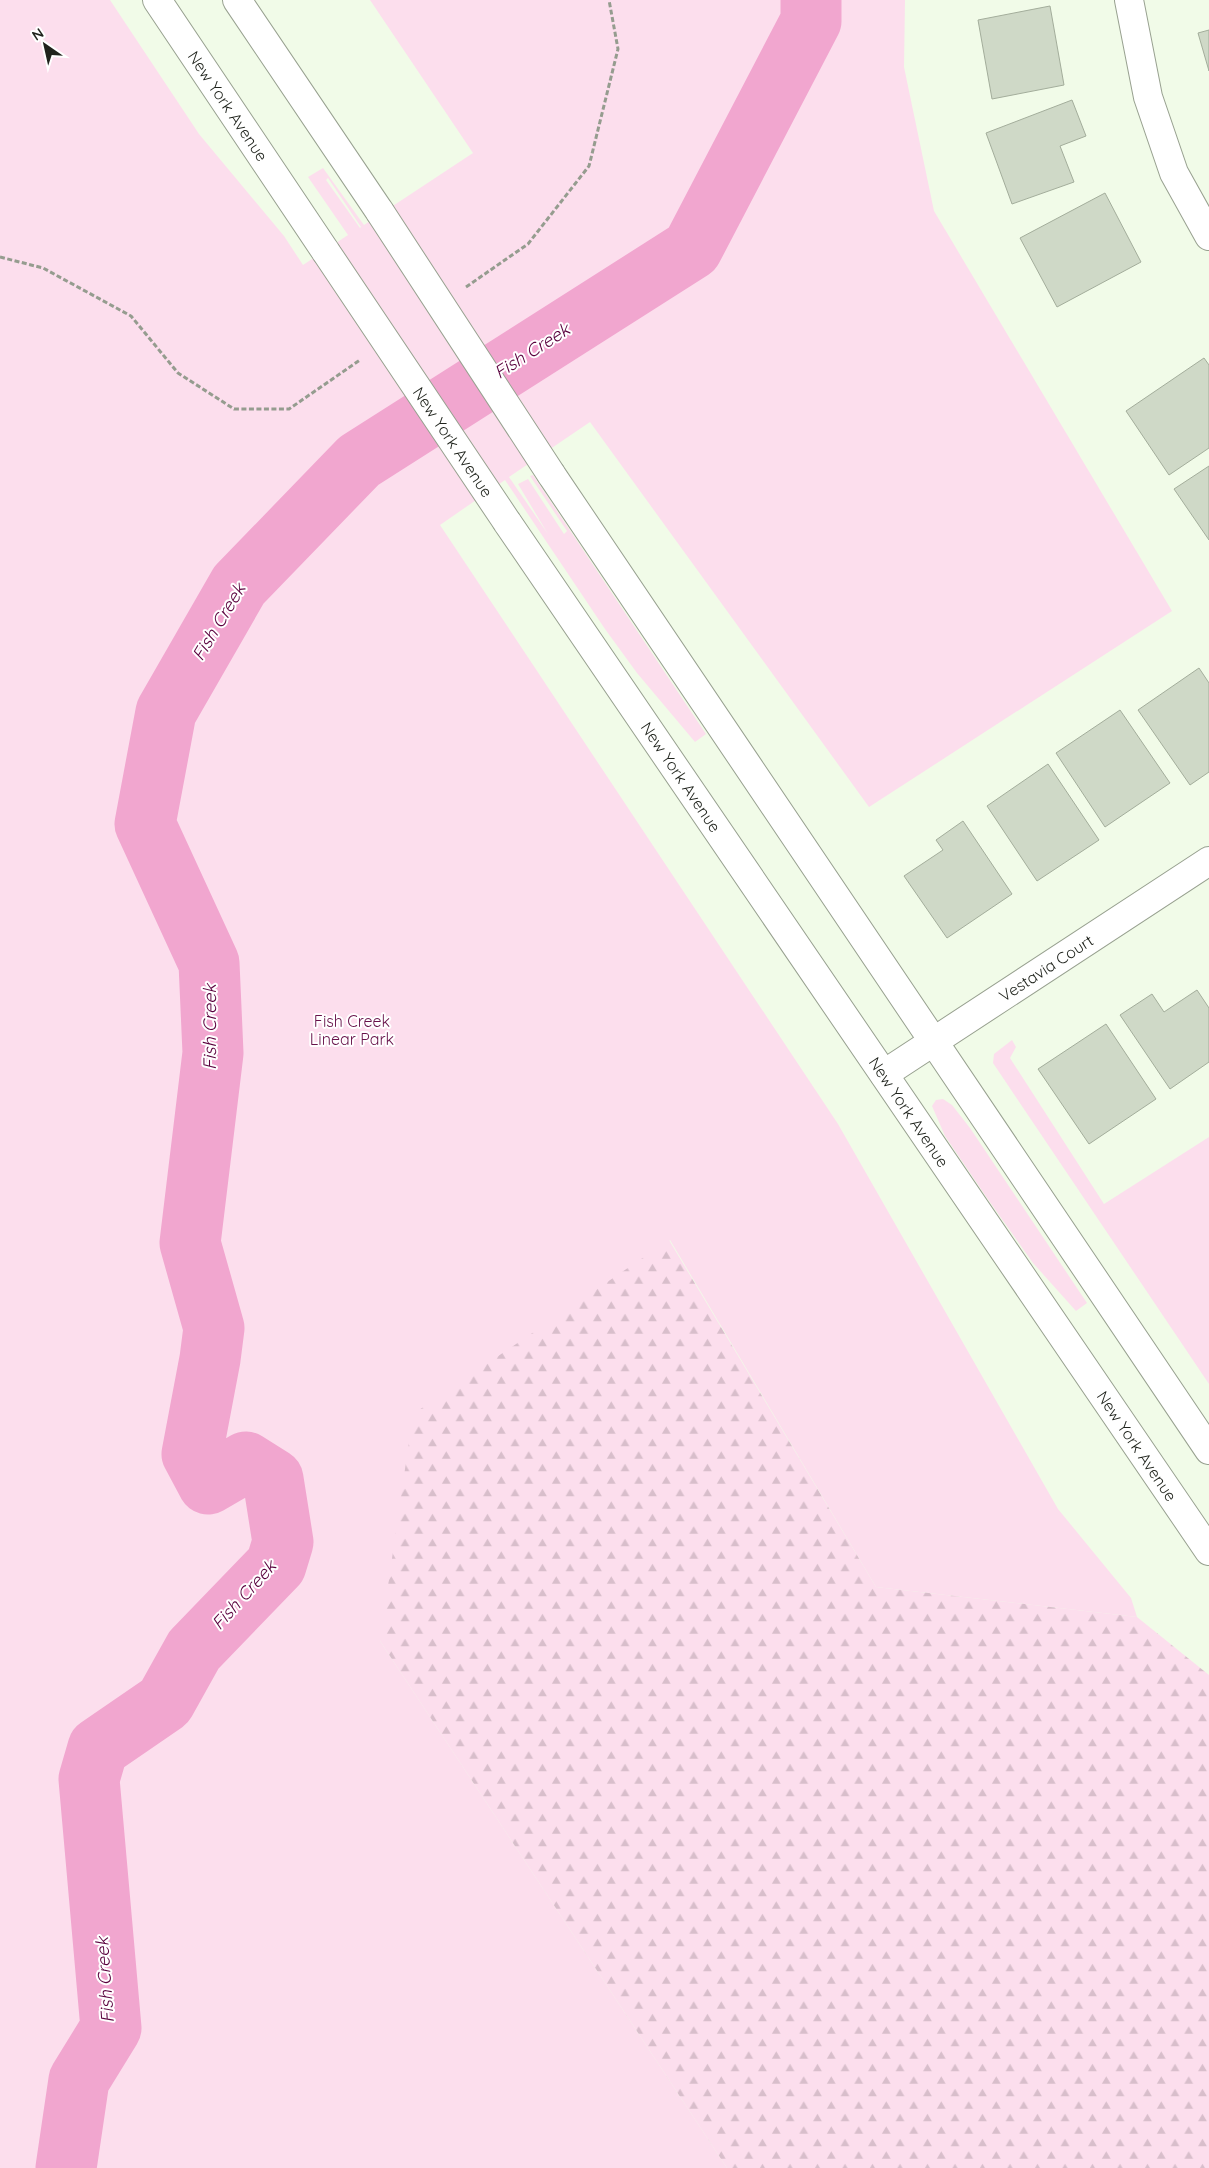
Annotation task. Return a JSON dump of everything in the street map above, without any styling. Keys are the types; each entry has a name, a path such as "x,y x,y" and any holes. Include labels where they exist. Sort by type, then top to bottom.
{"main road":[{"name":"New York Avenue","path":"157,0 506,522 1209,1551"},
{"path":"238,0 380,212 551,474 1209,1450"},
{"path":"1129,0 1148,97 1174,174 1209,236"},
{"name":"Vestavia Court","path":"884,1074 1209,861"}],"green space":[{"name":"Fish Creek Linear Park","path":"0,0 110,0 199,134 284,236 303,265 348,235 308,177 323,168 364,225 473,153 370,0 905,0 904,67 934,211 1172,611 869,807 590,422 509,477 548,534 518,484 528,479 564,534 567,531 530,476 533,475 706,734 695,742 637,673 605,629 505,480 440,525 838,1124 1058,1509 1131,1598 1137,1617 876,1587 670,1240 380,1641 727,2168 0,2168","holes":["328,178 361,227 326,180"]},
{"path":"1012,1040 1016,1047 1010,1058 1104,1204 1209,1137 1209,1384 993,1063 994,1054"},
{"path":"943,1099 952,1105 970,1128 1087,1303 1076,1311 1033,1263 945,1136 932,1106 936,1100"},
{"path":"669,1240 876,1587 1137,1617 1209,1675 1209,2168 727,2168 380,1641 413,1414"}],"building":[{"path":"1050,6 1064,85 992,99 978,20"},
{"path":"1209,30 1209,71 1198,33"},
{"path":"1072,100 1086,136 1060,146 1074,182 1012,204 986,133"},
{"path":"1105,193 1141,262 1057,307 1020,238"},
{"path":"1204,358 1209,365 1209,448 1169,475 1126,411"},
{"path":"1209,466 1209,540 1174,489"},
{"path":"1199,668 1209,683 1209,772 1190,785 1138,710"},
{"path":"1120,710 1170,783 1105,827 1056,753"},
{"path":"1048,764 1099,840 1037,881 987,806"},
{"path":"963,821 1012,894 947,938 904,876 943,850 936,840"},
{"path":"1197,990 1209,1008 1209,1062 1170,1089 1120,1015 1152,994 1164,1012"},
{"path":"1106,1024 1156,1099 1089,1144 1038,1069"}],"waterway":[{"name":"Fish Creek","path":"66,2168 79,2080 111,2028 89,1779 98,1748 165,1702 194,1650 276,1565 283,1542 273,1479 246,1462 208,1484 192,1454 214,1328 190,1243 213,1053 209,963 145,824 166,712 239,585 359,461 692,249 811,21 811,0"}]}
